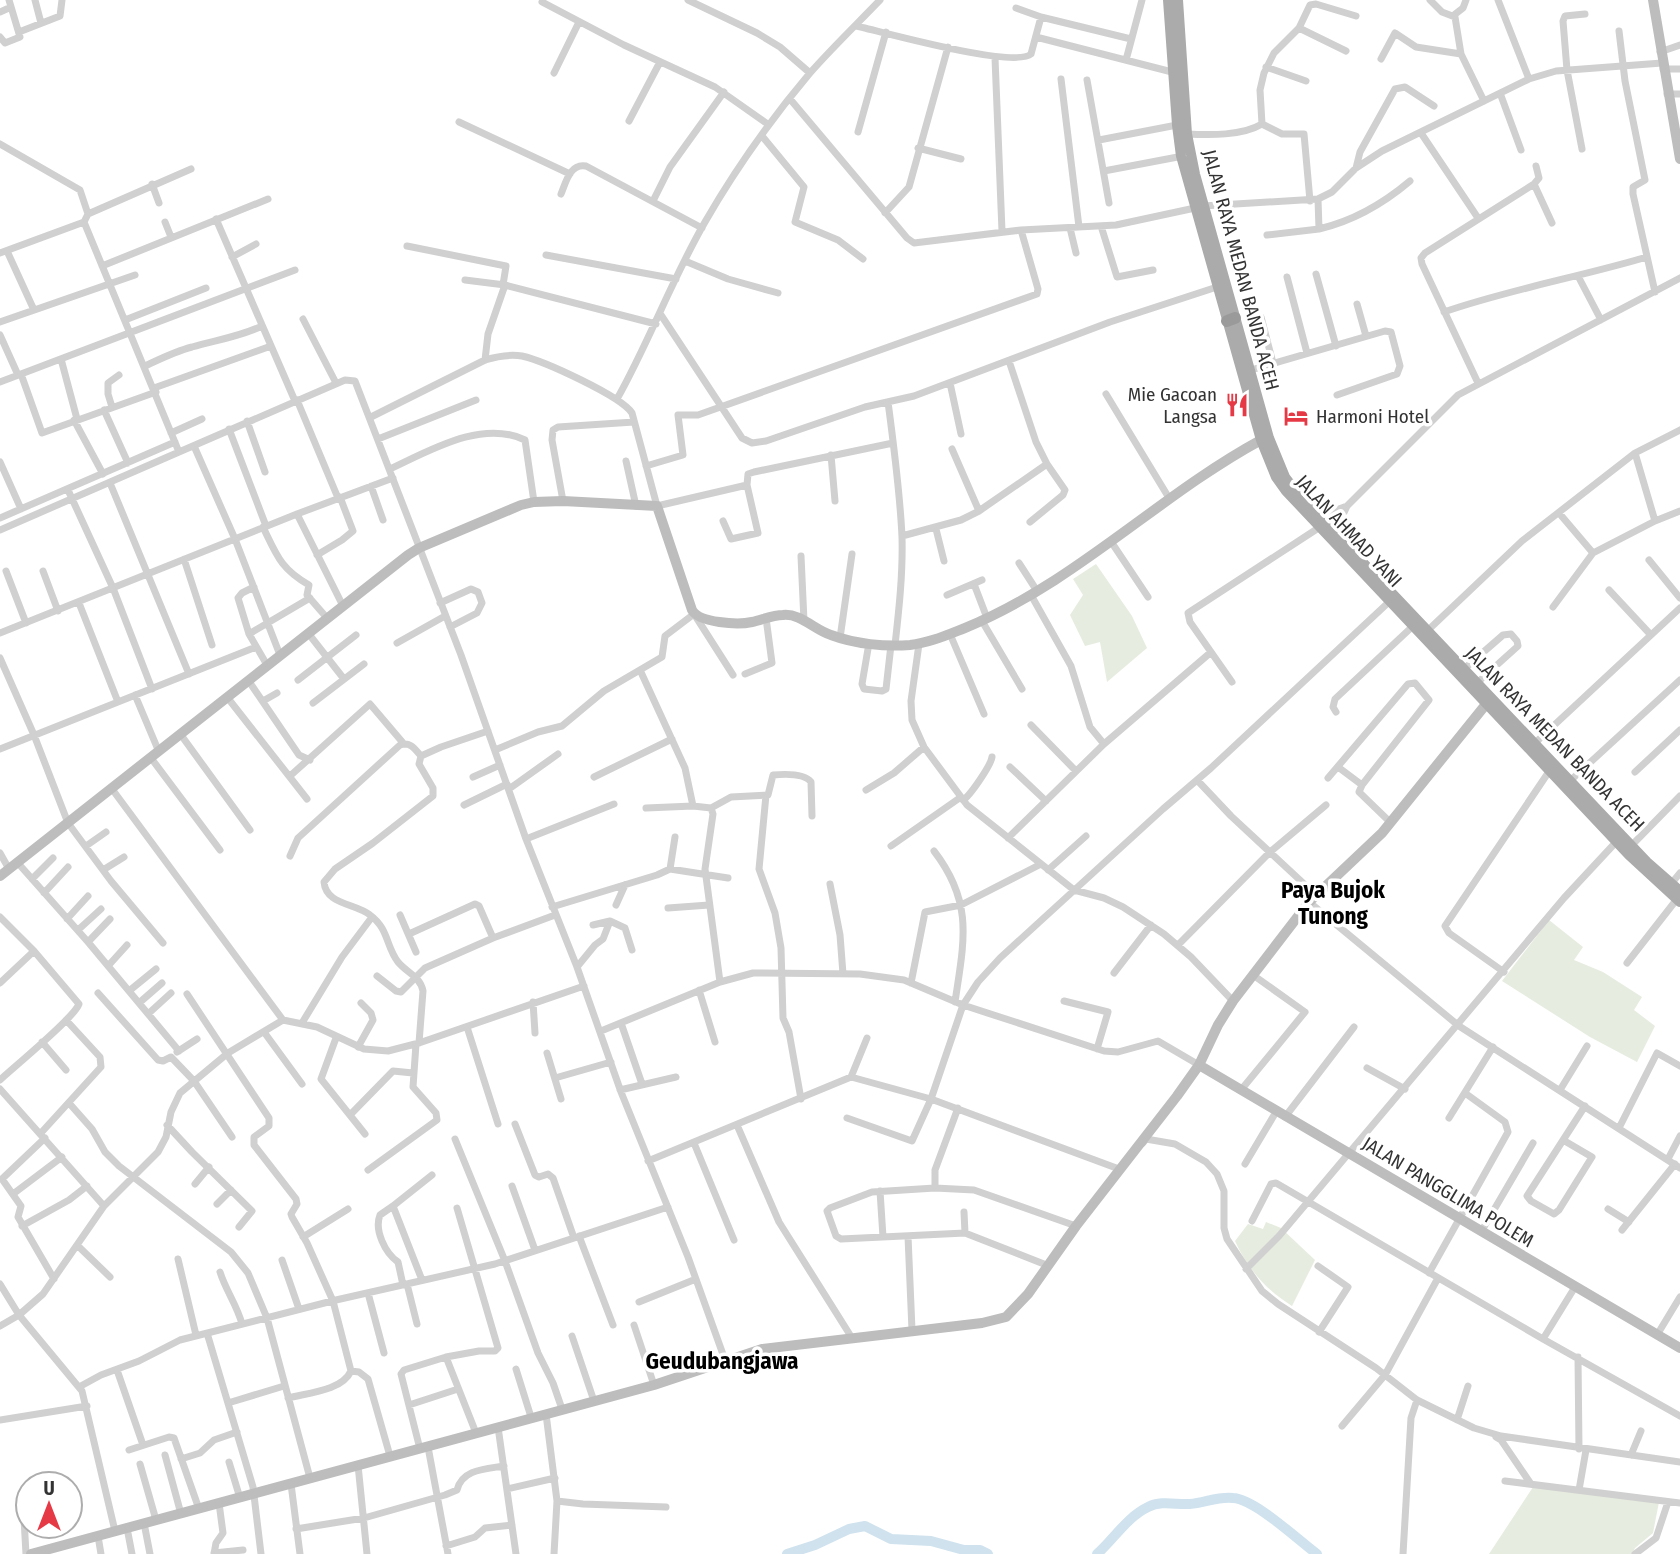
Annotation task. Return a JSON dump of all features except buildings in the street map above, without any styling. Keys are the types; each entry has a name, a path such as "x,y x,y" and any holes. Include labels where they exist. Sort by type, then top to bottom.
{"main road":[{"name":"JALAN AHMAD YANI","path":"1168,0 1177,125 1217,287 1231,320 1261,440 1281,484 1320,522 1413,626 1425,633 1640,866 1677,894"},
{"name":"JALAN RAYA MEDAN BANDA ACEH","path":"1178,0 1187,134 1186,156"},
{"name":"JALAN RAYA MEDAN BANDA ACEH","path":"1199,207 1231,320 1251,370 1280,466 1291,486 1320,522 1335,532 1425,633 1478,682 1677,894"}],"street":[{"path":"35,0 41,23"},
{"path":"19,32 60,16 62,0"},
{"path":"688,0 757,33 780,47 810,73"},
{"path":"617,399 641,357 702,228 769,125 810,73 880,0"},
{"path":"1126,60 1142,0"},
{"path":"1430,0 1442,12 1454,15"},
{"path":"1454,15 1463,8 1466,0"},
{"path":"1498,0 1529,79"},
{"path":"1653,0 1680,159"},
{"path":"542,2 723,92 769,125"},
{"path":"1262,124 1260,89 1266,67 1274,53 1299,28 1310,5 1313,3 1356,16"},
{"path":"0,12 10,4 19,38 4,43 0,37"},
{"path":"1016,8 1041,17 1131,39"},
{"path":"1582,149 1567,70 1563,19 1569,15 1585,14"},
{"path":"1454,15 1461,54 1484,101"},
{"path":"856,26 995,58 1029,56 1041,17"},
{"path":"554,73 579,22"},
{"path":"1299,28 1346,51"},
{"path":"1619,31 1644,179 1644,182 1632,189 1655,292"},
{"path":"858,132 886,32"},
{"path":"1381,59 1395,33 1416,47 1461,54"},
{"path":"1036,37 1172,72"},
{"path":"1662,61 1680,45"},
{"path":"885,213 909,187 948,47"},
{"path":"995,58 1002,231"},
{"path":"790,99 885,213 914,243 1021,229 1133,223 1199,207 1314,200 1332,192 1356,168 1382,151 1545,73 1662,61 1680,69"},
{"path":"629,121 660,62"},
{"path":"1266,67 1306,81"},
{"path":"1061,79 1079,227"},
{"path":"1087,80 1109,203"},
{"path":"1356,168 1360,152 1395,89 1405,87 1434,106"},
{"path":"653,201 670,167 723,92"},
{"path":"1500,93 1521,150"},
{"path":"1667,94 1680,94"},
{"path":"459,121 570,174"},
{"path":"1187,134 1232,132 1262,124"},
{"path":"1262,124 1282,134 1304,134 1319,229"},
{"path":"1099,140 1177,125"},
{"path":"1421,133 1478,218"},
{"path":"762,136 804,189 794,222 838,240 863,259"},
{"path":"0,144 80,190 88,214"},
{"path":"918,148 961,159"},
{"path":"1104,171 1186,156"},
{"path":"561,194 570,174 577,166 586,166 702,228"},
{"path":"1478,383 1421,258 1478,218 1534,184 1539,178 1536,166"},
{"path":"34,310 3,252 83,222 88,214 191,169"},
{"path":"1266,235 1319,229 1343,221 1388,200 1410,181"},
{"path":"152,184 159,202"},
{"path":"1534,184 1552,223"},
{"path":"102,265 268,199"},
{"path":"216,219 353,531 317,555"},
{"path":"83,222 179,452"},
{"path":"165,222 171,237"},
{"path":"1101,226 1117,277 1153,270"},
{"path":"1070,228 1076,253"},
{"path":"646,466 683,455 678,415 698,415 1036,295 1038,291 1021,229"},
{"path":"232,257 256,244"},
{"path":"407,246 506,266 504,285 488,334 485,360"},
{"path":"546,255 676,279"},
{"path":"1444,312 1469,303 1647,257"},
{"path":"685,261 728,279 778,293"},
{"path":"0,382 295,270"},
{"path":"1316,274 1336,346"},
{"path":"0,322 135,275"},
{"path":"1578,276 1601,320"},
{"path":"1287,277 1307,353"},
{"path":"1232,682 1190,622 1188,613 1320,522 1348,506 1448,403 1478,383 1680,278"},
{"path":"465,280 504,285 656,324"},
{"path":"660,315 742,438 752,443 766,441 865,407 950,383 1110,322 1217,287"},
{"path":"125,320 206,288"},
{"path":"1357,304 1366,337"},
{"path":"1261,317 1273,363"},
{"path":"303,319 337,383"},
{"path":"145,366 185,349 216,342 262,326"},
{"path":"1251,370 1385,331 1391,332 1400,371 1388,379 1337,394"},
{"path":"0,335 20,374 42,433 271,346"},
{"path":"370,417 485,360 499,356 524,357 552,367 617,399 628,408 634,422 657,506 695,615 733,675"},
{"path":"61,359 76,419 110,478 189,674"},
{"path":"1009,361 1036,442 1065,493 1030,522"},
{"path":"119,376 108,383 108,408 128,463"},
{"path":"0,530 110,478 194,446 337,383 349,379 355,381 450,627 553,911 578,967 620,1090 668,1207 725,1360"},
{"path":"950,383 961,434"},
{"path":"1106,394 1169,498"},
{"path":"378,439 476,400"},
{"path":"869,643 862,684 867,691 886,689 893,645 902,536 888,402"},
{"path":"171,433 202,419"},
{"path":"247,421 265,472"},
{"path":"563,501 551,434 554,428 634,422"},
{"path":"229,429 273,547 291,575 309,585 307,594 327,618"},
{"path":"1425,633 1505,555 1635,453 1680,430"},
{"path":"390,469 456,441 488,433 514,435 525,440 534,502"},
{"path":"495,750 538,732 562,726 604,691 662,657 664,636 695,615 742,623 787,615 840,638 893,645 919,644 950,634 1034,593 1112,542 1169,498 1261,440"},
{"path":"110,478 128,463 175,442"},
{"path":"723,521 731,539 758,533 747,485 750,473 893,443"},
{"path":"194,446 280,655"},
{"path":"952,449 979,511"},
{"path":"1635,453 1655,521"},
{"path":"831,455 835,501"},
{"path":"626,461 636,506"},
{"path":"0,462 21,509"},
{"path":"902,536 936,529 961,520 979,511 1047,464"},
{"path":"0,633 234,538 393,478"},
{"path":"0,876 419,548 534,502 657,506 747,485"},
{"path":"372,486 383,520"},
{"path":"0,518 70,495"},
{"path":"70,495 113,588 152,689"},
{"path":"1335,532 1348,506"},
{"path":"1553,607 1593,553 1680,511"},
{"path":"1559,513 1593,553"},
{"path":"296,514 343,606"},
{"path":"936,529 944,561"},
{"path":"1112,542 1148,597"},
{"path":"840,638 852,554"},
{"path":"800,555 804,621"},
{"path":"184,559 212,645"},
{"path":"1649,561 1680,598"},
{"path":"1019,563 1072,669 1090,727 1104,744"},
{"path":"6,571 26,623"},
{"path":"43,571 58,611"},
{"path":"947,595 982,580"},
{"path":"974,584 985,619 1022,688"},
{"path":"254,587 238,598 249,634 267,665"},
{"path":"440,603 471,589 478,592 482,603 481,610 450,627"},
{"path":"1609,590 1650,634"},
{"path":"249,634 310,598"},
{"path":"959,1003 1000,958 1390,601"},
{"path":"79,603 118,702"},
{"path":"1535,743 1680,608"},
{"path":"397,643 445,616"},
{"path":"745,674 772,663 765,618"},
{"path":"1336,712 1332,707 1335,699 1413,626"},
{"path":"308,633 344,680"},
{"path":"950,634 984,714"},
{"path":"1464,669 1503,635 1511,634 1518,646 1478,682"},
{"path":"299,680 356,635"},
{"path":"919,644 911,712 924,747 962,798 974,811 1074,890 1104,898 1178,945 1233,1001"},
{"path":"0,749 256,647"},
{"path":"1008,838 1104,744 1210,653"},
{"path":"0,658 68,823 163,943"},
{"path":"313,703 364,664"},
{"path":"640,670 685,768 693,807"},
{"path":"248,680 299,755 310,760"},
{"path":"1328,778 1408,684 1415,682 1429,700 1362,785 1359,793 1391,823"},
{"path":"1571,780 1679,682"},
{"path":"263,701 277,692"},
{"path":"135,695 155,755 220,850"},
{"path":"227,697 307,799"},
{"path":"29,1554 654,1385 725,1360 785,1345 982,1323 1006,1317 1028,1294 1119,1169 1177,1097 1199,1065 1233,1001 1312,898 1391,823 1487,703"},
{"path":"290,776 370,704 404,744 411,746 421,756"},
{"path":"1031,725 1076,771"},
{"path":"1635,772 1680,730"},
{"path":"421,756 488,731"},
{"path":"181,735 250,830"},
{"path":"594,777 672,739"},
{"path":"290,856 298,838 404,744"},
{"path":"866,790 894,773 924,747"},
{"path":"464,805 508,787 558,754"},
{"path":"368,1170 437,1120 436,1113 415,1091 412,1073 423,991 415,976 397,961 387,934 373,917 329,896 324,890 324,882 335,869 433,796 433,788 419,764 421,756"},
{"path":"891,846 970,795 974,785 991,764 992,757"},
{"path":"473,777 500,765"},
{"path":"1010,767 1046,801"},
{"path":"1338,767 1362,785"},
{"path":"1504,972 1449,933 1445,926 1550,771"},
{"path":"801,1099 789,1032 783,1018 783,972 775,913 759,869 766,795 769,793 773,775 806,777 811,782 812,816"},
{"path":"1197,780 1312,898 1459,1026 1677,1166 1622,1230"},
{"path":"112,789 283,1020"},
{"path":"646,808 711,808 726,797 766,795"},
{"path":"1632,845 1680,796"},
{"path":"526,839 614,804"},
{"path":"1178,945 1270,852 1326,805"},
{"path":"711,808 713,814 706,855 706,876 720,982"},
{"path":"86,846 106,832"},
{"path":"1048,870 1086,836"},
{"path":"670,869 675,837"},
{"path":"1246,1269 1279,1236 1459,1026 1564,898 1617,841"},
{"path":"847,1118 912,1141 931,1099 959,1003 963,948 961,905 953,879 934,851"},
{"path":"0,853 32,879 179,1051"},
{"path":"103,870 124,857"},
{"path":"32,879 53,858"},
{"path":"911,982 925,912 961,905 1041,864"},
{"path":"44,893 68,867"},
{"path":"377,976 399,992 425,968 553,911 670,869 728,878"},
{"path":"1627,963 1677,894 1680,873"},
{"path":"830,884 841,935 843,974"},
{"path":"617,905 625,885"},
{"path":"67,919 88,896"},
{"path":"408,934 475,904 479,906 493,938"},
{"path":"668,908 709,905"},
{"path":"78,930 101,909"},
{"path":"400,915 416,952"},
{"path":"0,917 77,1000 78,1008 0,1080"},
{"path":"302,1023 342,957 373,917"},
{"path":"88,942 110,919"},
{"path":"578,967 604,938 610,921"},
{"path":"593,925 610,921 627,930 632,950"},
{"path":"1114,973 1150,925"},
{"path":"0,934 9,926"},
{"path":"108,966 128,945"},
{"path":"0,983 34,951"},
{"path":"129,991 156,969"},
{"path":"601,1031 699,990 753,973 871,975 911,982 959,1003 1097,1049 1118,1052 1158,1041 1199,1065"},
{"path":"1241,1090 1305,1012 1253,975"},
{"path":"139,1003 162,983"},
{"path":"0,1326 19,1315 43,1294 104,1206 163,1145 171,1112 180,1093 228,1053 283,1020 317,1027 358,1047 388,1051 418,1044 584,986"},
{"path":"699,990 715,1042"},
{"path":"98,993 158,1060 171,1057 197,1039"},
{"path":"148,1014 171,993"},
{"path":"187,994 270,1121 269,1126 254,1137 253,1141 296,1199 297,1204 291,1214 333,1301 351,1371 344,1381 329,1388 288,1398"},
{"path":"1064,1001 1108,1012 1097,1049"},
{"path":"533,1002 535,1033"},
{"path":"358,1047 373,1020 371,1013 361,1003"},
{"path":"54,1279 22,1226 18,1217 21,1206 1,1178 43,1136 69,1102 101,1068 102,1061 66,1020"},
{"path":"621,1023 642,1084"},
{"path":"467,1027 498,1124"},
{"path":"1245,1164 1281,1114 1354,1027"},
{"path":"264,1032 302,1084"},
{"path":"337,1038 321,1079 365,1134"},
{"path":"851,1077 867,1038"},
{"path":"42,1042 66,1070"},
{"path":"1560,1090 1587,1046"},
{"path":"1449,1118 1493,1047"},
{"path":"547,1053 561,1099"},
{"path":"1619,1128 1657,1054 1680,1066"},
{"path":"171,1057 194,1081 232,1137"},
{"path":"555,1078 611,1062"},
{"name":"JALAN PANGGLIMA POLEM","path":"1199,1065 1680,1348"},
{"path":"1367,1068 1405,1089"},
{"path":"350,1115 393,1070 412,1073"},
{"path":"620,1090 676,1077"},
{"path":"648,1161 851,1077 958,1108 1119,1169"},
{"path":"0,1089 104,1206"},
{"path":"1429,1273 1508,1128 1505,1122 1465,1093"},
{"path":"69,1102 92,1129 105,1152 239,1260 248,1273 267,1318 310,1478"},
{"path":"1563,1140 1592,1157 1554,1214 1527,1196 1563,1140 1585,1106"},
{"path":"935,1188 935,1170 958,1108"},
{"path":"167,1125 252,1211 239,1227"},
{"path":"515,1125 535,1175 539,1177 548,1174 553,1178 612,1325"},
{"path":"737,1125 779,1222 852,1338"},
{"path":"1668,1159 1680,1136"},
{"path":"456,1139 562,1409"},
{"path":"1136,1148 1146,1139 1175,1144 1206,1162 1217,1174 1224,1191 1225,1233 1262,1291 1319,1332 1385,1374 1417,1400 1474,1428 1500,1436 1680,1462"},
{"path":"694,1143 734,1240"},
{"path":"1481,1232 1533,1143"},
{"path":"13,1194 62,1157"},
{"path":"195,1184 209,1167"},
{"path":"417,1324 398,1262 392,1258 377,1225 380,1215 432,1175"},
{"path":"1252,1221 1273,1182 1680,1416"},
{"path":"22,1226 69,1200 87,1186"},
{"path":"512,1186 535,1250"},
{"path":"1049,1266 965,1233 838,1238 827,1211 865,1194 880,1191 935,1188 974,1190 1076,1226"},
{"path":"217,1204 231,1190"},
{"path":"880,1191 883,1237"},
{"path":"393,1206 422,1280"},
{"path":"79,1387 196,1335 505,1261 668,1207"},
{"path":"457,1208 498,1348 491,1352 479,1351 446,1357 402,1371 409,1405 424,1448 447,1550 475,1537 485,1528 512,1525"},
{"path":"303,1237 348,1209"},
{"path":"1608,1209 1629,1222"},
{"path":"964,1212 965,1233"},
{"path":"908,1236 912,1330"},
{"path":"77,1245 110,1277"},
{"path":"178,1259 196,1335"},
{"path":"282,1259 299,1309"},
{"path":"1318,1266 1348,1287 1319,1332"},
{"path":"220,1272 242,1324"},
{"path":"1342,1426 1385,1374 1438,1278"},
{"path":"639,1302 696,1279"},
{"path":"0,1284 19,1315 82,1391 115,1531"},
{"path":"1544,1339 1575,1287"},
{"path":"368,1293 384,1353"},
{"path":"1657,1335 1680,1297"},
{"path":"634,1325 654,1385"},
{"path":"207,1333 254,1494 261,1554"},
{"path":"572,1336 594,1401"},
{"path":"446,1357 476,1433"},
{"path":"1578,1357 1583,1449 1579,1490"},
{"path":"117,1370 143,1445"},
{"path":"516,1370 531,1418"},
{"path":"351,1371 359,1371 368,1379 390,1456"},
{"path":"228,1403 284,1386"},
{"path":"1457,1420 1468,1386"},
{"path":"409,1405 458,1388"},
{"path":"1403,1554 1411,1418 1417,1400"},
{"path":"1,1417 86,1406"},
{"path":"545,1414 557,1501 554,1554"},
{"path":"498,1427 516,1554"},
{"path":"1474,1428 1478,1433 1501,1440 1531,1484"},
{"path":"1631,1455 1641,1431"},
{"path":"181,1459 200,1453 214,1440 237,1432"},
{"path":"128,1450 172,1437 199,1508"},
{"path":"165,1455 181,1514"},
{"path":"229,1462 240,1498"},
{"path":"140,1464 156,1520"},
{"path":"358,1465 367,1554"},
{"path":"296,1529 364,1518 436,1497 457,1490 458,1483 466,1475 504,1466"},
{"path":"507,1489 555,1478"},
{"path":"1505,1481 1680,1503"},
{"path":"291,1484 300,1554"},
{"path":"557,1501 666,1507"},
{"path":"1635,1554 1656,1538 1668,1502"},
{"path":"219,1503 223,1533 216,1542 214,1554 243,1550"},
{"path":"144,1524 150,1554"},
{"path":"127,1528 132,1554"},
{"path":"98,1536 101,1554"}],"shaded area":[{"path":"1096,564 1132,616 1147,648 1107,682 1100,642 1085,646 1070,615 1083,595 1073,579"},
{"path":"1549,920 1583,947 1574,960 1603,972 1642,997 1634,1010 1655,1026 1637,1062 1590,1037 1502,981"},
{"path":"1266,1222 1281,1228 1315,1260 1292,1306 1259,1278 1235,1241 1248,1224 1263,1229"},
{"path":"1533,1487 1659,1502 1653,1533 1635,1548 1632,1554 1489,1554"}],"waterway":[{"path":"1097,1554 1127,1522 1148,1507 1228,1498 1253,1505 1317,1554"},
{"path":"787,1554 815,1545 849,1529 865,1526 891,1539 931,1541 964,1550 980,1550 988,1554"}],"place":[{"name":"Mie Gacoan Langsa","path":"1237,405"},
{"name":"Harmoni Hotel","path":"1296,416"}],"district":[{"name":"Paya Bujok Tunong","path":"1333,903"},
{"name":"Geudubangjawa","path":"722,1361"}]}
